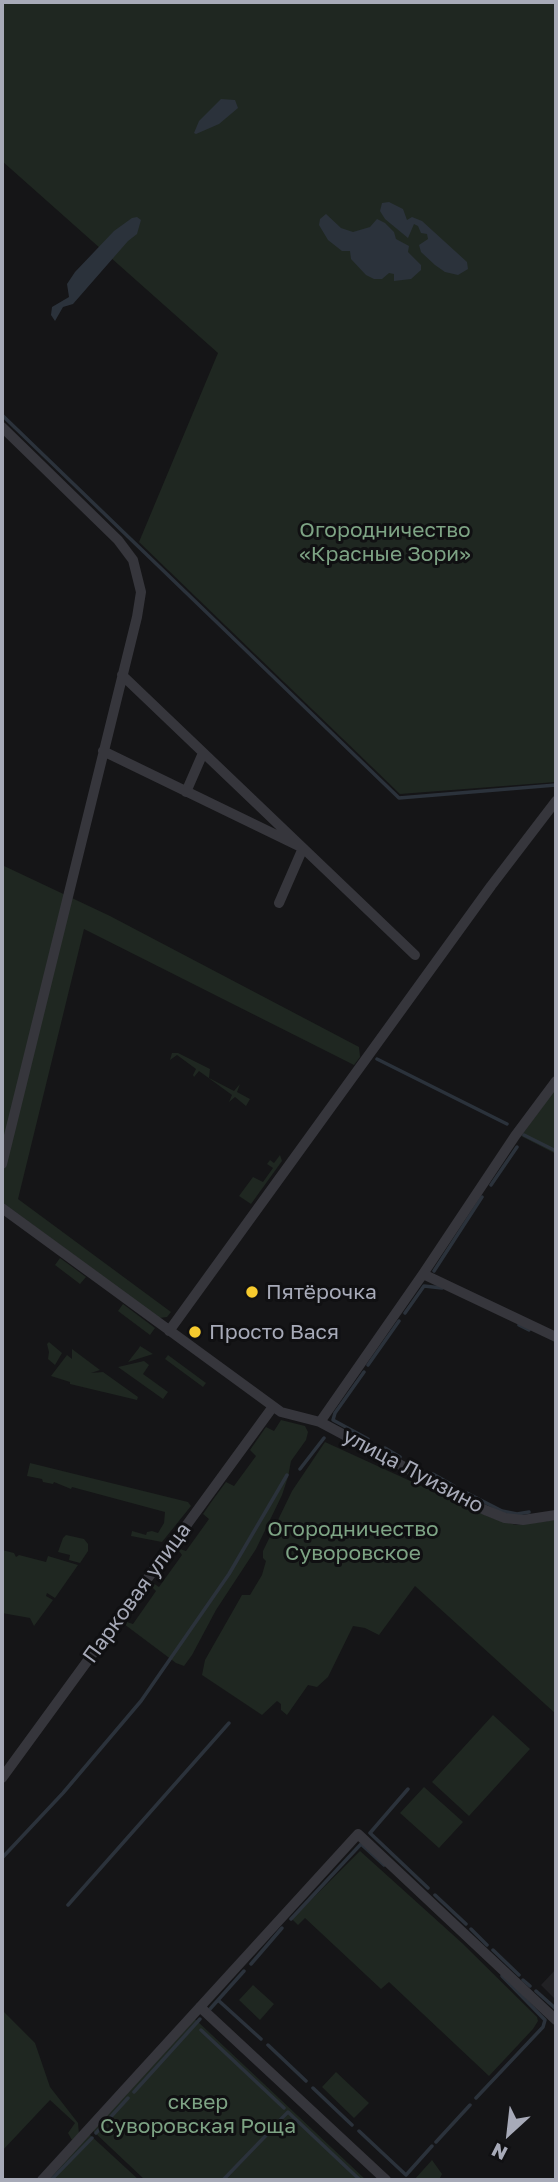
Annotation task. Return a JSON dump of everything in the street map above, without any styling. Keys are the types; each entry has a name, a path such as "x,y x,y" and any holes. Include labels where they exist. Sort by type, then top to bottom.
{"street":[{"path":"2,427 118,540 133,560 141,592 2,1164"},
{"path":"122,675 415,955"},
{"path":"103,751 303,848"},
{"path":"186,792 204,753"},
{"path":"169,1331 491,886 556,802"},
{"path":"279,903 303,848"},
{"path":"320,1422 515,1136 556,1081"},
{"name":"улица Луизино","path":"2,1208 272,1408 289,1416 320,1422 485,1510 505,1518 523,1520 556,1515"},
{"path":"423,1274 556,1337"},
{"name":"Парковая улица","path":"2,1778 272,1408"},
{"path":"42,2180 358,1833 556,2020"},
{"path":"200,2007 386,2180"}],"shaded area":[{"path":"221,99 235,100 238,108 219,124 194,133 199,121"},
{"path":"389,202 403,209 407,220 412,217 422,221 467,262 468,269 458,275 445,272 435,265 421,252 419,245 428,239 427,234 421,233 414,224 408,238 385,219 380,211 382,203"},
{"path":"326,214 341,228 353,232 370,227 377,219 385,223 394,232 396,239 409,246 408,252 421,265 421,270 411,279 394,281 394,274 389,273 382,279 366,275 351,259 350,251 342,251 328,240 319,225 320,219"},
{"path":"137,217 141,220 137,234 73,304 63,307 55,321 51,315 52,307 69,297 67,284 75,272 114,231"},
{"path":"556,1969 556,2000 541,1985"}],"green space":[{"name":"Огородничество «Красные Зори»","path":"2,2 556,2 556,782 400,794 139,542 218,353 2,161"},
{"path":"2,865 110,916 359,1047 360,1057 354,1065 84,929 18,1199 171,1312 167,1317 159,1318 2,1202"},
{"path":"172,1053 178,1053 210,1069 209,1078 234,1091 240,1084 237,1092 250,1099 246,1106 235,1097 229,1102 232,1095 199,1071 194,1077 196,1069 177,1055 170,1060"},
{"path":"556,1088 556,1154 521,1136"},
{"path":"280,1155 282,1161 251,1204 239,1196 253,1177 263,1182 273,1168 267,1164 270,1160 274,1163"},
{"path":"60,1258 86,1277 80,1284 55,1265"},
{"path":"123,1304 155,1328 150,1335 118,1311"},
{"path":"49,1342 62,1353 55,1365 48,1359"},
{"path":"140,1346 153,1354 128,1362 139,1348"},
{"path":"72,1349 100,1370 91,1373 103,1372 138,1397 137,1400 70,1384 51,1376 67,1355 72,1359"},
{"path":"168,1355 206,1383 203,1387 165,1359"},
{"path":"144,1361 149,1365 143,1374 168,1392 163,1399 118,1367"},
{"path":"281,1420 305,1426 308,1432 306,1440 291,1461 282,1495 256,1549 216,1610 192,1655 184,1666 176,1663 124,1624 124,1621 133,1624 156,1591 150,1585 153,1583 159,1587 182,1555 177,1548 186,1551 209,1519 203,1514 212,1501 226,1482 234,1486 256,1456 250,1450 266,1427 274,1431"},
{"name":"Огородничество Суворовское","path":"325,1442 489,1517 516,1525 556,1520 556,1714 415,1586 379,1635 353,1626 328,1677 317,1687 308,1685 287,1715 277,1701 262,1715 202,1675 205,1660 242,1595 250,1595 262,1575 266,1561 263,1551 292,1491"},
{"path":"30,1463 188,1502 191,1506 162,1542 131,1536 132,1531 146,1535 152,1531 158,1533 164,1523 165,1512 72,1487 71,1489 54,1482 43,1482 42,1479 27,1476"},
{"path":"66,1535 84,1539 88,1544 88,1551 80,1563 69,1560 70,1555 58,1552"},
{"path":"2,1550 14,1553 16,1557 19,1555 46,1562 48,1556 78,1565 55,1598 47,1593 46,1596 53,1600 34,1626 30,1618 2,1613"},
{"path":"493,1715 530,1749 469,1816 432,1782"},
{"path":"424,1787 463,1822 439,1848 400,1813"},
{"path":"360,1851 462,1943 537,2017 538,2021 533,2029 489,2076 389,1982 381,1989 305,1918 298,1925 292,1919"},
{"path":"253,1985 274,2004 260,2020 239,2000"},
{"path":"2,2010 35,2043 50,2087 78,2123 79,2134 72,2140 68,2133 75,2123 50,2100 2,2151"},
{"name":"сквер Суворовская Роща","path":"195,2019 366,2180 145,2180 92,2130"},
{"path":"336,2072 369,2103 354,2118 322,2087"},
{"path":"89,2134 139,2180 47,2180"},
{"path":"432,2160 442,2174 439,2180 414,2180"}],"waterway":[{"path":"2,415 399,798 556,785"},
{"path":"377,1059 507,1124"},
{"path":"524,1135 556,1151"},
{"path":"491,1185 517,1147"},
{"path":"434,1271 482,1197"},
{"path":"405,1313 424,1286 442,1288"},
{"path":"368,1365 399,1321"},
{"path":"519,1325 529,1330"},
{"path":"364,1372 335,1413 333,1420 368,1439"},
{"path":"300,1469 324,1438"},
{"path":"385,1448 400,1457"},
{"path":"433,1474 454,1486"},
{"path":"2,1858 63,1793 141,1701 229,1574 287,1475"},
{"path":"465,1492 502,1511 517,1514 529,1512"},
{"path":"68,1905 229,1723"},
{"path":"408,1789 370,1833 428,1888"},
{"path":"291,1919 361,1844 384,1865"},
{"path":"435,1895 466,1924"},
{"path":"251,1964 282,1928"},
{"path":"471,1929 487,1945"},
{"path":"493,1950 519,1975"},
{"path":"210,2009 244,1971"},
{"path":"476,2098 543,2027 545,2020 502,1976"},
{"path":"523,1980 530,1986"},
{"path":"536,1991 555,2008"},
{"path":"218,2000 261,2039"},
{"path":"134,2092 200,2019"},
{"path":"201,2030 284,2108"},
{"path":"268,2045 306,2081"},
{"path":"313,2088 352,2125"},
{"path":"96,2133 128,2098"},
{"path":"436,2142 470,2105"},
{"path":"280,2120 288,2112 360,2180"},
{"path":"223,2180 278,2123"},
{"path":"359,2131 406,2175 432,2146"},
{"path":"51,2180 92,2138"}],"place":[{"name":"Пятёрочка","path":"252,1292"},
{"name":"Просто Вася","path":"195,1332"}]}
